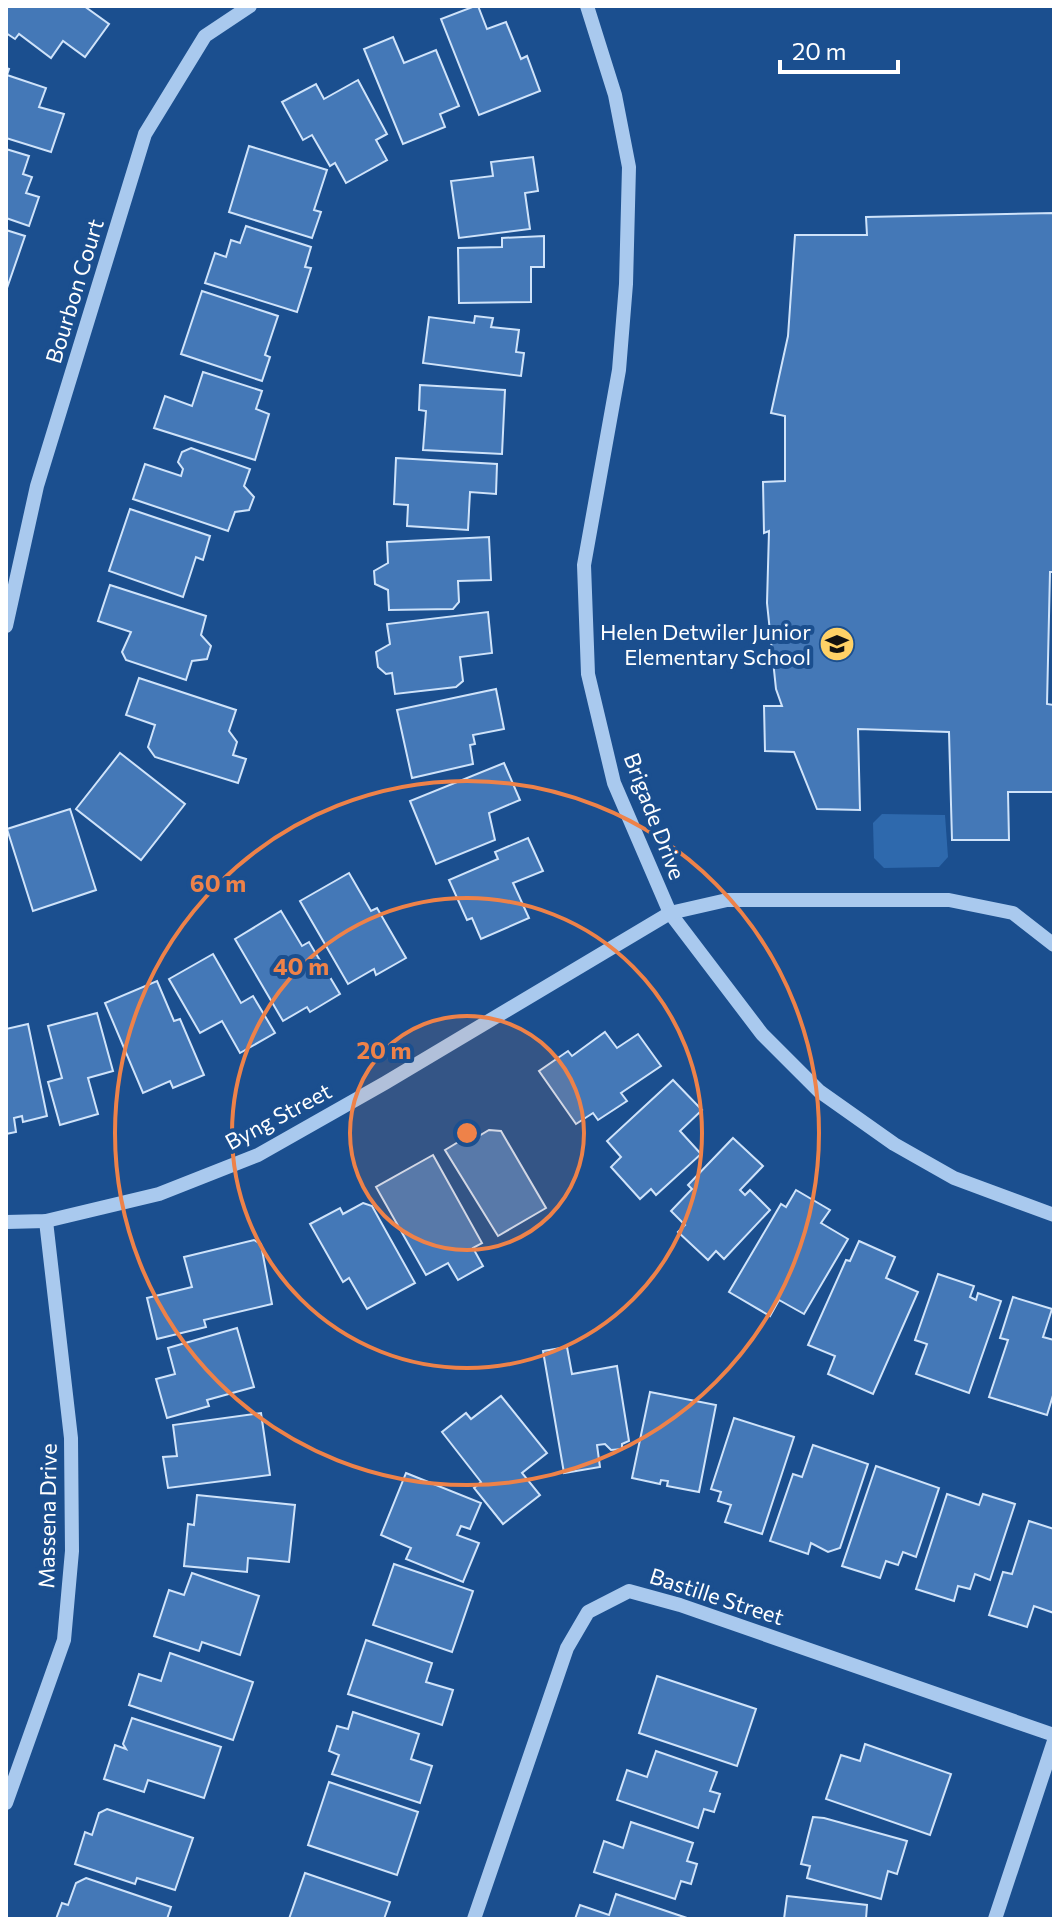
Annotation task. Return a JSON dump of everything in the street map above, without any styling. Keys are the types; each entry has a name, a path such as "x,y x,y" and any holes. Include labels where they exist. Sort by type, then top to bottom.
{"street":[{"name":"Bourbon Court","path":"6,626 37,486 145,134 205,36 250,6"},
{"name":"Brigade Drive","path":"587,6 615,95 629,167 626,284 619,370 584,565 588,674 614,783 670,913 762,1034 819,1091 894,1144 954,1178 1054,1215"},
{"name":"Byng Street","path":"6,1222 46,1221 159,1194 258,1155 399,1075 670,913 727,900 949,900 1013,913 1054,945"},
{"name":"Massena Drive","path":"6,1803 64,1640 72,1551 71,1438 46,1221"},
{"name":"Bastille Street","path":"474,1919 567,1648 588,1612 629,1591 680,1605 1054,1735"},
{"path":"995,1919 1054,1741"}],"shaded area":[{"path":"882,814 945,815 948,857 939,867 884,868 874,858 873,823"}],"building":[{"path":"6,6 84,6 109,24 85,57 63,41 51,58 19,34 15,39 6,33"},
{"path":"478,6 487,29 506,22 521,59 527,56 540,91 479,115 441,19"},
{"path":"393,37 404,63 436,50 459,106 440,114 445,127 403,144 364,49"},
{"path":"6,68 9,69 7,75 46,88 39,107 64,114 51,152 6,138"},
{"path":"358,80 387,134 376,140 387,160 346,183 335,163 330,166 312,135 303,140 282,102 316,84 324,99"},
{"path":"249,146 327,170 314,210 321,212 312,238 229,212"},
{"path":"6,149 29,156 23,174 32,177 26,193 39,197 29,226 6,218"},
{"path":"533,157 538,191 525,193 530,229 459,238 451,181 493,176 491,162"},
{"path":"1054,213 1054,572 1050,572 1047,704 1054,705 1054,792 1008,792 1009,840 952,840 949,732 858,729 860,810 817,809 794,752 765,751 764,706 782,706 776,689 767,603 769,531 764,533 763,482 785,481 785,416 771,413 788,336 795,235 867,235 866,217"},
{"path":"246,226 311,247 305,267 311,268 297,312 205,283 215,253 226,257 231,240 240,243"},
{"path":"6,230 25,236 6,291"},
{"path":"544,236 544,267 531,267 531,302 459,303 458,248 502,247 502,238"},
{"path":"202,291 278,316 265,355 270,357 262,381 181,354"},
{"path":"475,316 493,318 491,327 519,330 516,352 524,353 521,376 423,363 429,317 474,323"},
{"path":"203,372 262,391 256,409 269,414 255,460 154,428 165,396 192,406"},
{"path":"420,385 505,390 502,454 423,450 426,411 419,410"},
{"path":"191,448 250,469 244,486 254,497 249,510 235,512 228,531 133,499 145,464 181,476 183,469 178,462 182,452"},
{"path":"396,458 497,464 496,494 470,492 468,530 407,526 408,505 394,504"},
{"path":"130,509 210,536 203,560 196,557 183,597 109,571"},
{"path":"489,537 491,580 458,581 459,602 453,609 389,610 388,590 375,584 374,571 388,563 387,542"},
{"path":"110,585 206,616 201,635 211,646 207,659 192,661 186,680 126,660 122,652 131,632 98,621"},
{"path":"488,612 492,653 460,657 463,681 456,687 395,694 392,673 386,674 378,667 376,652 390,644 387,624"},
{"path":"139,678 236,710 229,731 237,742 233,755 246,759 238,783 155,757 148,747 155,725 126,715"},
{"path":"496,689 504,729 473,735 475,744 470,745 473,764 412,778 397,710"},
{"path":"120,753 185,804 141,860 76,809"},
{"path":"504,763 520,800 489,813 495,840 436,864 410,801"},
{"path":"70,809 96,890 33,911 7,829"},
{"path":"528,838 543,871 513,883 529,918 481,939 472,918 467,920 449,880 498,859 495,852"},
{"path":"349,873 371,911 377,908 406,958 376,975 374,969 348,984 300,901"},
{"path":"281,911 302,946 309,942 340,994 310,1012 307,1007 283,1021 235,939"},
{"path":"213,954 241,1003 253,996 275,1033 240,1053 222,1021 200,1033 169,979"},
{"path":"157,981 174,1021 180,1019 204,1075 173,1088 170,1081 143,1093 105,1003"},
{"path":"97,1013 113,1071 88,1078 98,1114 60,1125 48,1082 62,1078 48,1026"},
{"path":"28,1024 47,1116 23,1122 22,1116 14,1118 16,1132 6,1134 6,1029"},
{"path":"605,1032 617,1048 638,1034 661,1066 621,1093 627,1101 598,1120 593,1113 576,1124 539,1071 568,1051 572,1056"},
{"path":"673,1080 702,1110 680,1131 701,1154 656,1195 651,1189 640,1199 611,1167 621,1157 607,1141"},
{"path":"489,1130 501,1131 546,1208 498,1236 445,1150 470,1135 472,1140"},
{"path":"733,1138 763,1166 740,1190 745,1195 750,1190 770,1210 724,1259 716,1251 708,1260 678,1232 685,1225 671,1211 692,1189 688,1185"},
{"path":"433,1155 482,1243 473,1248 483,1266 458,1280 448,1263 426,1275 376,1187"},
{"path":"796,1190 830,1210 821,1223 848,1239 804,1314 779,1300 770,1316 729,1292 781,1204 786,1207"},
{"path":"363,1203 372,1206 415,1283 367,1309 349,1278 343,1282 310,1224 340,1208 343,1214"},
{"path":"254,1240 261,1244 272,1304 204,1320 206,1327 157,1339 147,1298 192,1287 184,1257"},
{"path":"859,1241 895,1257 886,1278 918,1292 873,1394 828,1374 835,1356 808,1345 846,1260 850,1261"},
{"path":"938,1274 974,1286 970,1297 976,1300 978,1293 1001,1301 969,1393 916,1374 927,1344 915,1340"},
{"path":"1013,1297 1052,1309 1043,1337 1054,1340 1054,1392 1047,1415 989,1397 1008,1340 1000,1338"},
{"path":"237,1328 254,1387 207,1400 209,1406 167,1418 156,1379 175,1374 168,1348"},
{"path":"567,1347 572,1374 617,1366 629,1441 622,1444 622,1449 611,1450 605,1444 597,1445 600,1467 564,1473 543,1351"},
{"path":"650,1392 716,1405 699,1492 667,1486 668,1481 661,1480 660,1484 632,1478"},
{"path":"501,1396 547,1453 522,1473 540,1495 503,1524 474,1488 481,1482 442,1432 466,1413 471,1419"},
{"path":"261,1413 270,1475 168,1488 163,1457 177,1456 173,1425"},
{"path":"734,1418 794,1437 762,1534 725,1522 731,1505 718,1501 721,1492 711,1489"},
{"path":"813,1445 868,1464 840,1548 828,1552 811,1543 808,1554 770,1541 793,1474 802,1477"},
{"path":"876,1466 939,1488 916,1557 903,1552 898,1565 886,1561 880,1578 842,1566"},
{"path":"406,1473 481,1503 470,1529 461,1526 457,1535 479,1543 463,1582 406,1559 411,1548 381,1535"},
{"path":"947,1494 979,1505 983,1494 1015,1504 990,1580 975,1574 970,1589 958,1586 954,1601 916,1589"},
{"path":"197,1495 295,1505 289,1562 248,1558 247,1572 184,1566 188,1524 194,1525"},
{"path":"1029,1521 1054,1529 1054,1613 1034,1606 1027,1627 989,1615 1003,1572 1012,1574"},
{"path":"394,1564 473,1591 452,1652 373,1625"},
{"path":"192,1573 259,1596 240,1655 202,1642 199,1651 154,1636 169,1590 184,1595"},
{"path":"366,1640 432,1663 426,1682 453,1690 442,1725 348,1694"},
{"path":"170,1653 253,1682 233,1740 129,1705 139,1674 161,1681"},
{"path":"657,1676 756,1709 737,1766 639,1733"},
{"path":"353,1712 419,1734 411,1759 432,1766 420,1803 332,1774 339,1755 329,1751 337,1726 348,1729"},
{"path":"132,1718 221,1747 204,1798 148,1780 144,1792 104,1779 115,1745 126,1749 123,1744"},
{"path":"865,1744 951,1774 930,1835 826,1799 841,1755 860,1761"},
{"path":"656,1751 717,1772 710,1791 720,1794 714,1812 704,1809 698,1828 617,1800 627,1770 647,1777"},
{"path":"329,1782 418,1812 397,1875 308,1845"},
{"path":"107,1809 193,1838 175,1890 137,1878 135,1884 75,1864 85,1832 92,1835 99,1813"},
{"path":"813,1817 907,1841 897,1874 888,1871 881,1899 807,1878 810,1866 801,1864"},
{"path":"631,1822 693,1843 687,1861 697,1864 691,1884 681,1881 675,1899 594,1872 604,1841 623,1848"},
{"path":"305,1873 390,1902 384,1919 289,1919"},
{"path":"86,1878 171,1907 167,1919 56,1919 62,1903 68,1905 76,1883"},
{"path":"616,1894 687,1918 575,1919 580,1905 609,1915"},
{"path":"787,1896 867,1905 866,1919 784,1919"}],"place":[{"name":"Helen Detwiler Junior Elementary School","path":"837,644"}]}
